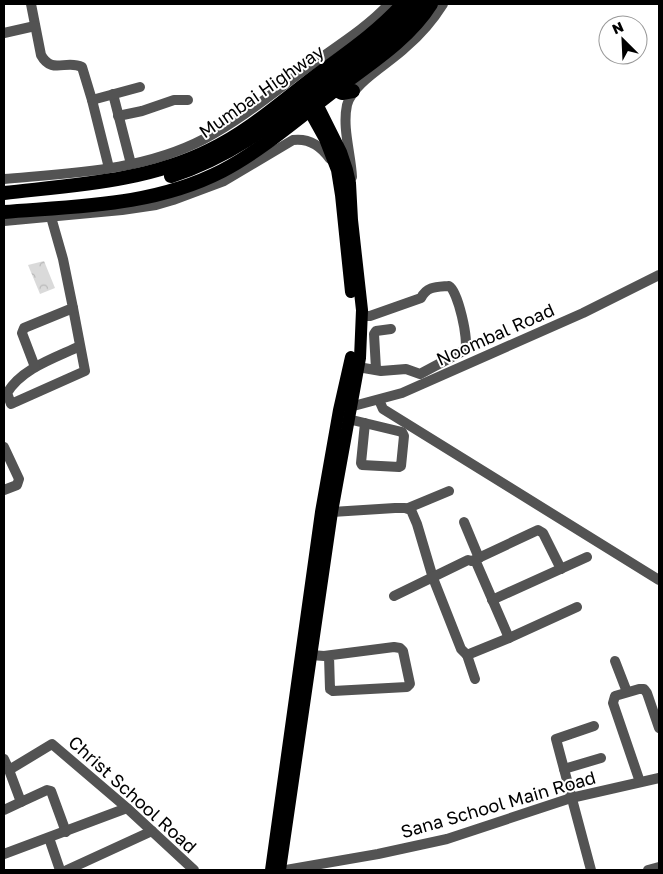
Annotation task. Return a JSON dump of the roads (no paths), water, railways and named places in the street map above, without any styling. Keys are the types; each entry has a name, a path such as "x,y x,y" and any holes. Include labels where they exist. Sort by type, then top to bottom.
{"highway":[{"name":"Mumbai Highway","path":"4,193 90,184 134,177 175,165 210,150 252,124 373,33 404,4"},
{"path":"30,191 115,188 148,183 207,163 239,146 308,97 345,82 418,4"},
{"path":"4,212 121,203 173,191 222,171 280,132 398,40 418,21 431,4"}],"main road":[{"path":"280,870 346,412 352,356 354,310 338,176 308,97"},
{"path":"271,870 321,512 358,367 362,316 349,177 341,152 308,97"}],"street":[{"path":"31,4 45,62 51,66 77,65 82,67 109,168"},
{"path":"4,179 131,164 171,154 204,139 268,98 366,24 389,4"},
{"path":"352,198 352,164 346,122 345,82 406,48 429,24 443,4"},
{"path":"4,33 35,26"},
{"path":"92,100 140,87"},
{"path":"113,94 131,164"},
{"path":"118,116 142,111 174,100 188,100"},
{"path":"4,221 140,208 189,195 239,174 293,140 305,140 318,145 327,155 338,176"},
{"path":"50,217 59,261 63,265 73,308 85,371 12,404 7,393 13,383 35,367 80,346"},
{"name":"Noombal Road","path":"346,412 402,394 576,316 659,275"},
{"path":"358,367 386,371 406,369 420,374 465,350 467,342 454,290 449,286 432,287 425,291 421,298 390,310 370,316 362,316"},
{"path":"35,367 22,333 24,328 73,308"},
{"path":"376,370 374,334 376,331 392,329"},
{"path":"379,400 383,409 659,580"},
{"path":"346,412 365,423 402,432 404,436 401,466 361,464 365,423"},
{"path":"4,447 19,479 17,484 4,490"},
{"path":"332,512 408,508 450,491"},
{"path":"408,508 411,510 417,524 433,578 461,649 467,655 475,679"},
{"path":"464,522 476,562 509,638"},
{"path":"394,596 468,560 476,559 538,530 543,533 561,569"},
{"path":"492,600 587,557"},
{"path":"467,655 577,607"},
{"path":"311,655 329,656 394,647 400,648 403,651 410,684 407,687 333,691 330,689 329,656"},
{"path":"616,660 627,692"},
{"path":"640,782 614,703 615,696 644,689 648,693 659,728"},
{"path":"591,870 556,739 594,726"},
{"name":"Christ School Road","path":"9,770 52,744 127,808 184,865 194,870"},
{"path":"564,769 601,758"},
{"path":"4,759 21,802"},
{"name":"Sana School Main Road","path":"286,870 378,854 447,839 571,798 659,778"},
{"path":"4,810 48,790 51,791 66,832"},
{"path":"4,854 127,808"},
{"path":"66,870 152,831"},
{"path":"49,838 60,870"},
{"path":"648,870 659,867"}]}
